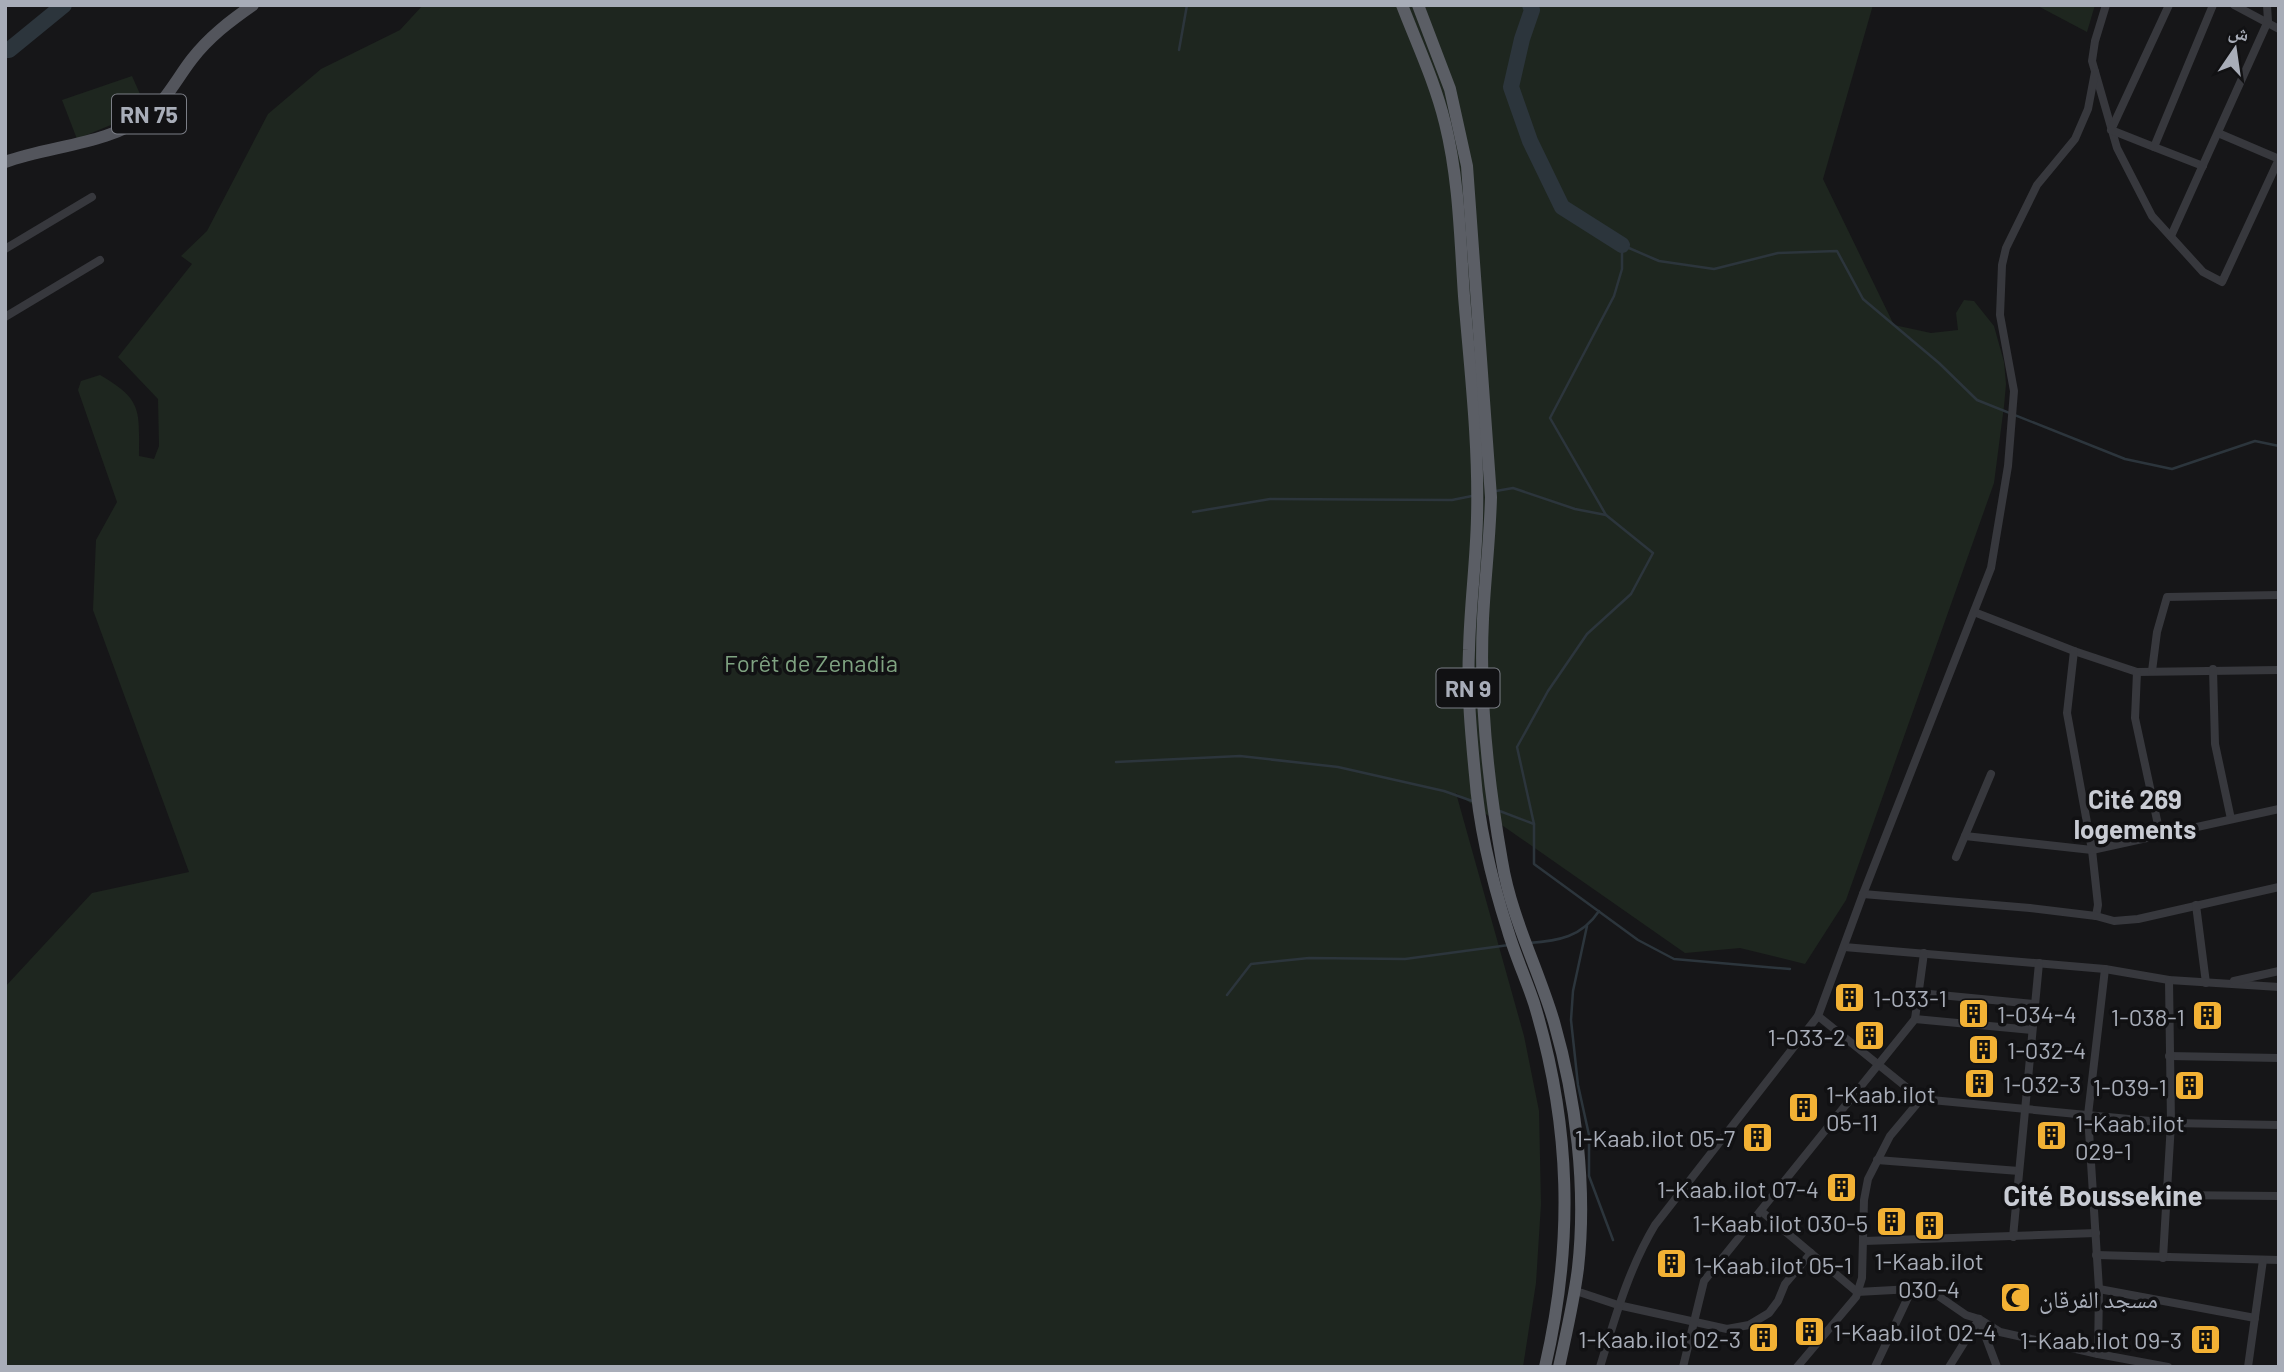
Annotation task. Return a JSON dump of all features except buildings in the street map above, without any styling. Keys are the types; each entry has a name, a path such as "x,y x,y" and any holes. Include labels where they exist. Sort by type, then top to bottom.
{"highway":[{"name":"RN 9","path":"1402,5 1436,88 1446,127 1458,203 1477,519 1468,704 1481,823 1498,899 1533,999 1555,1082 1565,1159 1565,1235 1561,1283 1545,1367"},
{"name":"RN 9","path":"1418,5 1450,89 1467,166 1491,497 1483,632 1489,762 1500,851 1511,900 1552,1017 1568,1082 1577,1147 1580,1202 1577,1268 1559,1367"}],"main road":[{"name":"RN 75","path":"5,162 64,148 110,133 141,119 159,104 207,41 253,5"}],"street":[{"path":"2106,5 2092,61 2117,148 2152,216 2203,272 2222,282 2279,159 2218,133"},
{"path":"2111,130 2169,5"},
{"path":"2154,147 2213,5"},
{"path":"2234,5 2279,29"},
{"path":"2171,236 2268,22 2267,5"},
{"path":"1600,1367 1618,1305 1641,1248 1655,1225 1818,1016 1991,568 2008,466 2014,391 2000,316 2002,265 2006,248 2037,185 2075,139 2088,108 2095,72"},
{"path":"2111,130 2203,166"},
{"path":"5,249 92,197"},
{"path":"6,316 100,260"},
{"path":"2152,671 2157,632 2168,597 2279,596"},
{"path":"1974,612 2074,651 2137,671 2279,670"},
{"path":"2074,651 2067,713 2092,850 2098,905 2096,916"},
{"path":"2213,669 2215,744 2231,819"},
{"path":"2137,671 2135,718 2160,835"},
{"path":"1956,856 1991,774"},
{"path":"1965,836 2092,850 2279,809"},
{"path":"1863,894 2030,908 2096,916 2114,921 2138,919 2279,887"},
{"path":"2196,905 2206,983"},
{"path":"1844,947 2105,969 2169,980 2279,987"},
{"path":"1683,1367 1704,1281 1915,1018 1924,953"},
{"path":"2013,1237 2039,963"},
{"path":"2098,1354 2099,1289 2088,1115 2105,969"},
{"path":"2222,984 2279,971"},
{"path":"2163,1258 2171,1123 2169,980"},
{"path":"1919,993 2035,1004"},
{"path":"1818,1016 1921,1099 2171,1123 2279,1125"},
{"path":"1915,1018 2032,1030"},
{"path":"2169,1056 2279,1058"},
{"path":"1797,1367 1856,1297 1862,1278 1864,1200 1868,1179 1890,1136 1921,1099"},
{"path":"1877,1160 2019,1171"},
{"path":"2166,1195 2279,1196"},
{"path":"1761,1211 1857,1292 1912,1289 1937,1294 1966,1315 1979,1319 2000,1332 2168,1367"},
{"path":"1864,1241 2096,1233"},
{"path":"1573,1290 1618,1305 1727,1329 1749,1325 1769,1313 1778,1301 1785,1283 1811,1253"},
{"path":"2096,1255 2279,1260"},
{"path":"2248,1367 2263,1260"},
{"path":"1875,1367 1912,1289"},
{"path":"2099,1289 2255,1318"},
{"path":"1949,1367 1979,1319"},
{"path":"1979,1319 1997,1367"}],"green space":[{"name":"Forêt de Zenadia","path":"423,5 1873,5 1823,179 1894,325 1931,333 1958,330 1956,313 1964,300 1974,301 1994,326 2004,362 2006,384 1994,483 1846,900 1805,964 1740,948 1685,953 1456,793 1524,1036 1539,1111 1541,1204 1536,1283 1523,1367 5,1367 5,987 92,893 189,872 93,610 96,540 117,502 78,390 81,381 100,375 124,392 136,408 139,456 154,459 159,446 158,399 118,357 192,264 181,256 207,231 268,114 321,69 400,30"},
{"path":"2036,5 2095,5 2087,32"},
{"path":"132,76 147,110 77,139 62,100"}],"waterway":[{"path":"5,50 9,50 64,5"},
{"path":"1179,50 1187,5"},
{"path":"1530,5 1532,10 1511,87 1530,141 1562,207 1622,245"},
{"path":"1790,969 1674,959 1638,940 1534,864 1534,824 1517,747 1548,691 1587,634 1631,594 1653,553 1606,515 1550,418 1614,296 1622,269 1622,245 1659,261 1714,269 1778,253 1837,251 1863,299 1939,363 1977,400 2125,459 2172,469 2255,441 2279,446"},
{"path":"1496,491 1513,488 1575,509 1606,515"},
{"path":"1193,512 1270,499 1452,500 1472,496"},
{"path":"1116,762 1240,756 1338,767 1444,791 1475,802"},
{"path":"1497,810 1534,824"},
{"path":"1529,943 1550,941 1577,932 1599,911"},
{"path":"1587,926 1573,991 1571,1020 1578,1085 1589,1135 1589,1176 1613,1240"},
{"path":"1227,995 1251,964 1309,958 1405,959 1509,945"}],"place":[{"name":"1-033-1","path":"1850,997"},
{"name":"1-034-4","path":"1974,1013"},
{"name":"1-038-1","path":"2208,1016"},
{"name":"1-033-2","path":"1869,1036"},
{"name":"1-032-4","path":"1984,1049"},
{"name":"1-032-3","path":"1980,1083"},
{"name":"1-039-1","path":"2190,1086"},
{"name":"1-Kaab.ilot 05-11","path":"1803,1107"},
{"name":"1-Kaab.ilot 029-1","path":"2052,1136"},
{"name":"1-Kaab.ilot 05-7","path":"1758,1137"},
{"name":"1-Kaab.ilot 07-4","path":"1842,1188"},
{"name":"1-Kaab.ilot 030-5","path":"1891,1222"},
{"name":"1-Kaab.ilot 030-4","path":"1929,1226"},
{"name":"1-Kaab.ilot 05-1","path":"1671,1264"},
{"name":"مسجد الفرقان","path":"2016,1298"},
{"name":"1-Kaab.ilot 02-4","path":"1810,1331"},
{"name":"1-Kaab.ilot 02-3","path":"1764,1338"},
{"name":"1-Kaab.ilot 09-3","path":"2205,1339"}],"district":[{"name":"Cité 269 logements","path":"2135,813"},
{"name":"Cité Boussekine","path":"2103,1195"}]}
